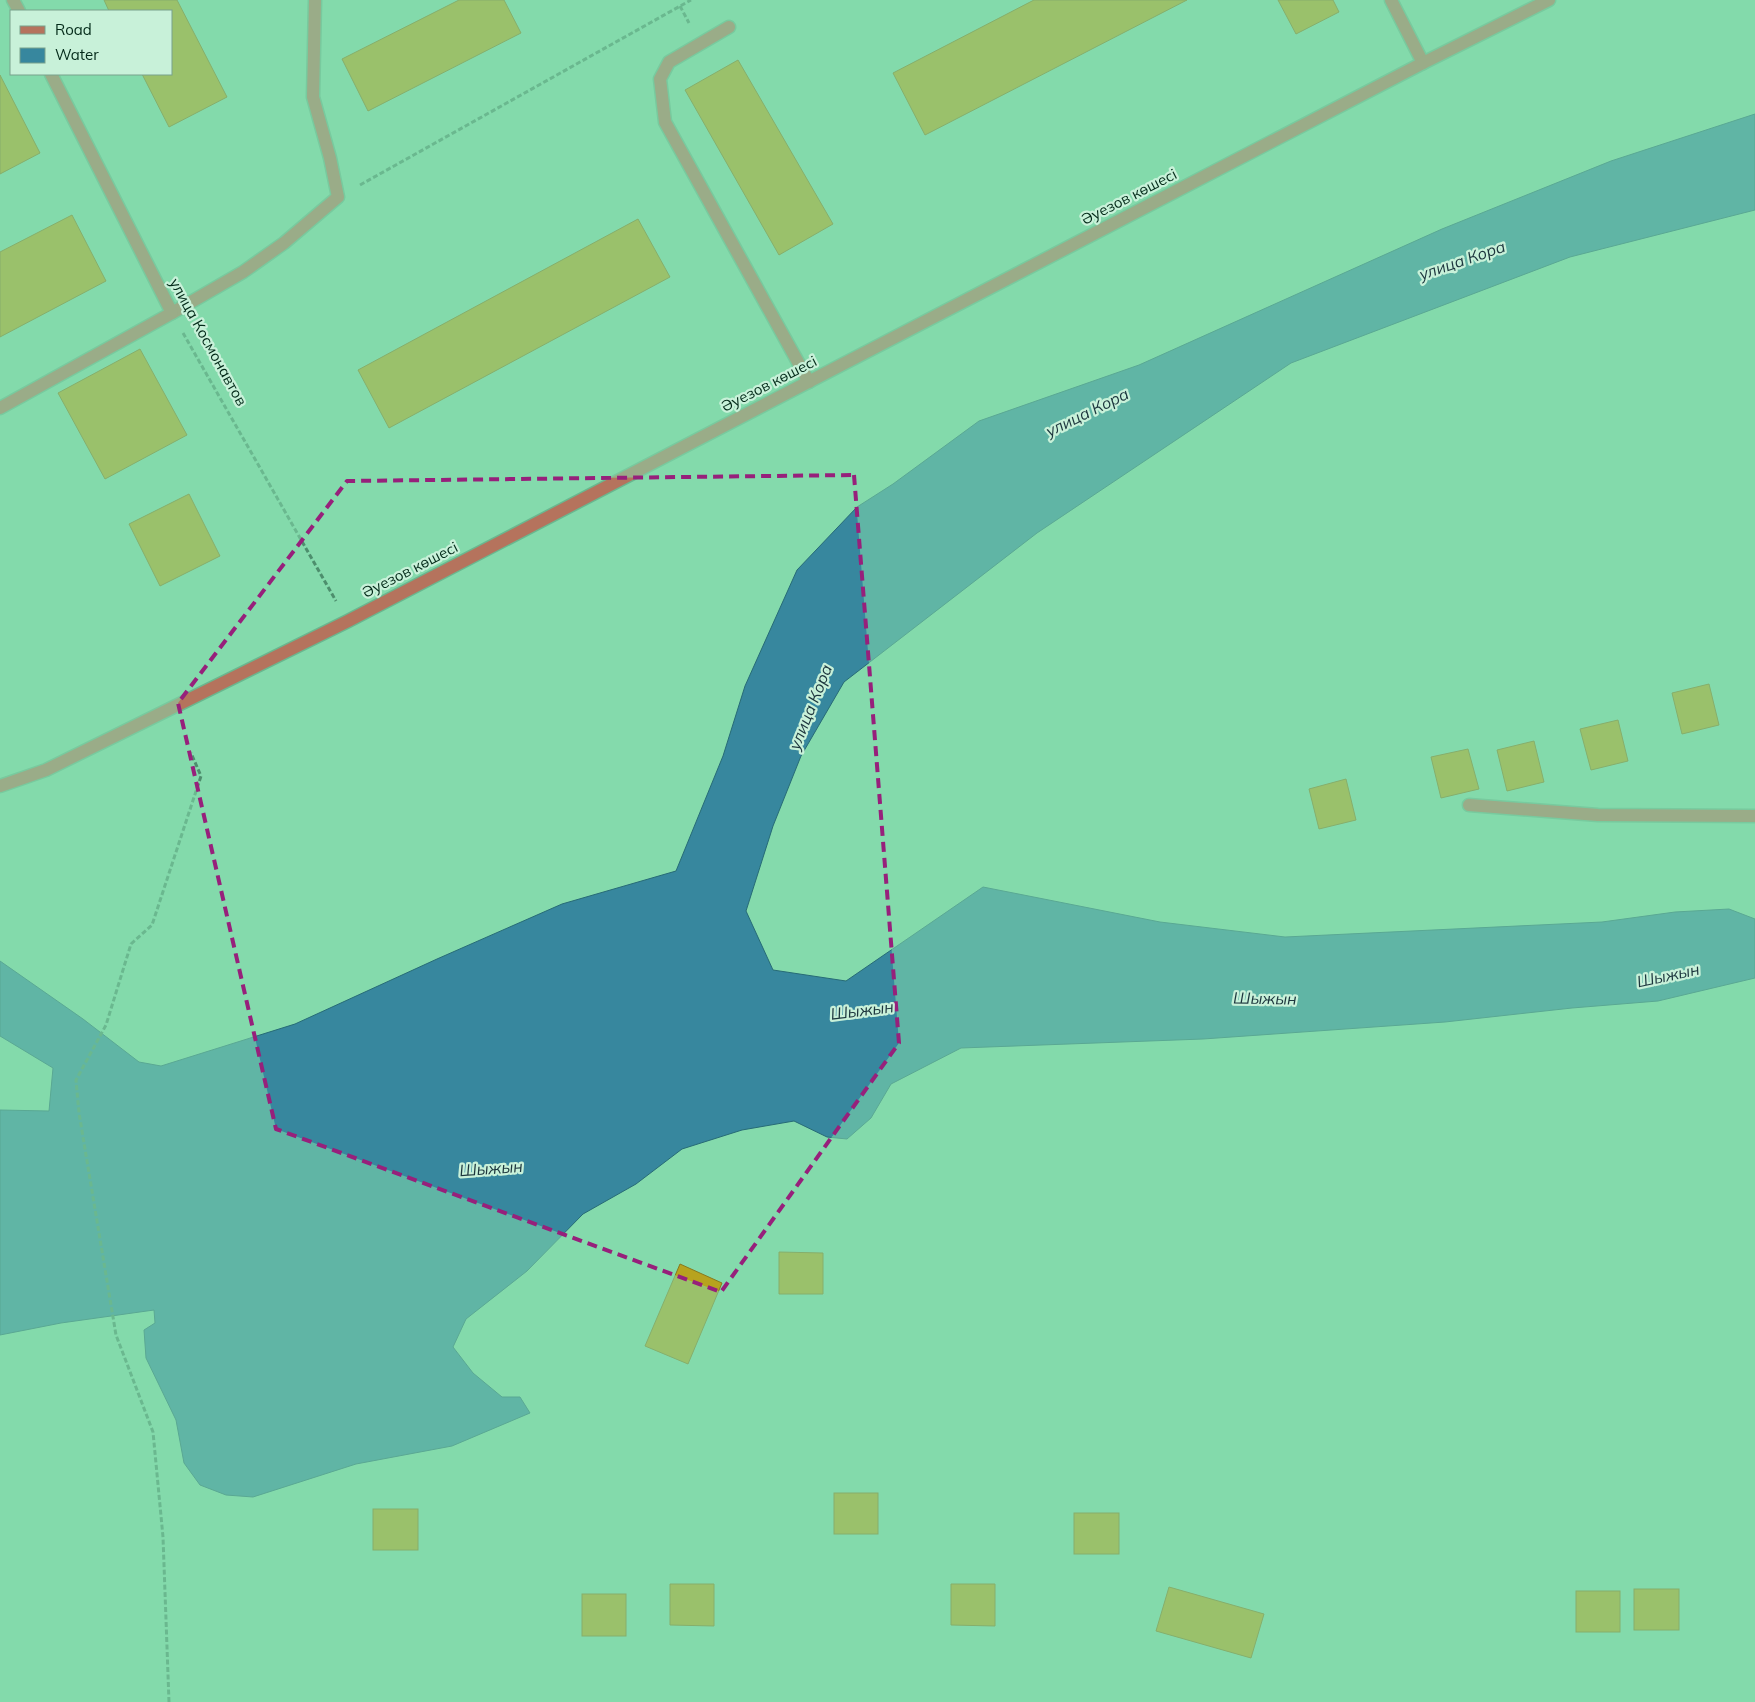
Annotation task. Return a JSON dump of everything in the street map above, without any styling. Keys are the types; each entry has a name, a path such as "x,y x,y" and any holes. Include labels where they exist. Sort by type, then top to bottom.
{"street":[{"path":"0,408 243,272 284,243 338,197 330,158 313,97 315,0"},
{"path":"1391,0 1423,63"},
{"name":"Әуезов көшесі","path":"0,786 46,770 348,621 1548,0"},
{"path":"729,27 669,62 660,79 665,122 809,382"},
{"name":"улица Космонавтов","path":"51,75 172,313"},
{"path":"1469,805 1598,815 1755,816"}],"path":[{"path":"338,197 691,0"},
{"name":"улица Космонавтов","path":"172,313 348,621"},
{"path":"169,1702 163,1537 153,1432 116,1335 79,1113 76,1080 106,1025 131,944 152,926 201,776 191,753"}],"highlighted area":[{"path":"854,475 899,1043 721,1292 276,1129 178,703 347,481"}],"water":[{"path":"1755,114 1755,210 1570,257 1291,363 1037,533 844,682 801,756 773,826 746,911 773,970 846,981 983,887 1160,922 1285,937 1602,922 1675,912 1729,909 1755,919 1755,978 1658,1001 1445,1022 1203,1039 961,1048 891,1084 871,1118 847,1139 827,1137 794,1121 742,1130 682,1149 636,1184 583,1214 527,1271 466,1319 453,1347 473,1373 502,1397 520,1397 530,1413 452,1446 356,1464 253,1497 226,1495 200,1485 184,1463 176,1420 146,1358 144,1330 155,1323 154,1310 61,1323 0,1335 0,1110 49,1111 53,1068 0,1036 0,961 83,1019 139,1062 161,1066 295,1024 562,904 676,871 723,756 745,686 797,570 857,507 893,484 979,421 1139,365 1442,229 1611,161"}],"building":[{"path":"104,0 177,0 227,97 169,127 143,75 172,75 172,10 109,10"},
{"path":"459,0 504,0 521,33 368,111 342,59"},
{"path":"1034,0 1187,0 925,135 893,73"},
{"path":"1278,0 1333,0 1339,12 1296,34"},
{"path":"738,60 833,224 779,255 685,90"},
{"path":"0,75 40,153 0,174"},
{"path":"72,215 106,281 0,337 0,252"},
{"path":"638,219 670,277 389,428 358,370"},
{"path":"140,349 187,435 105,479 58,393"},
{"path":"189,494 220,556 160,586 129,524"},
{"path":"1709,684 1719,725 1682,734 1672,693"},
{"path":"1618,720 1628,761 1591,770 1580,729"},
{"path":"1534,741 1544,782 1507,791 1497,750"},
{"path":"1468,749 1479,789 1441,798 1431,757"},
{"path":"1346,779 1356,820 1319,829 1309,789"},
{"path":"779,1252 823,1253 823,1294 779,1294"},
{"path":"680,1264 722,1283 688,1364 645,1346"},
{"path":"834,1493 878,1493 878,1534 834,1534"},
{"path":"373,1509 418,1509 418,1550 373,1550"},
{"path":"1074,1513 1119,1513 1119,1554 1074,1554"},
{"path":"670,1584 714,1584 714,1626 670,1625"},
{"path":"951,1584 995,1584 995,1626 951,1625"},
{"path":"1169,1587 1264,1614 1251,1658 1156,1631"},
{"path":"1634,1589 1679,1589 1679,1630 1634,1630"},
{"path":"1576,1591 1620,1591 1620,1632 1576,1632"},
{"path":"582,1594 626,1594 626,1636 582,1636"}],"water label":[{"name":"улица Кора","path":"1462,260"},
{"name":"улица Кора","path":"1087,412"},
{"name":"улица Кора","path":"810,707"},
{"name":"Шыжын","path":"1668,975"},
{"name":"Шыжын","path":"1265,998"},
{"name":"Шыжын","path":"862,1010"},
{"name":"Шыжын","path":"491,1168"}]}
